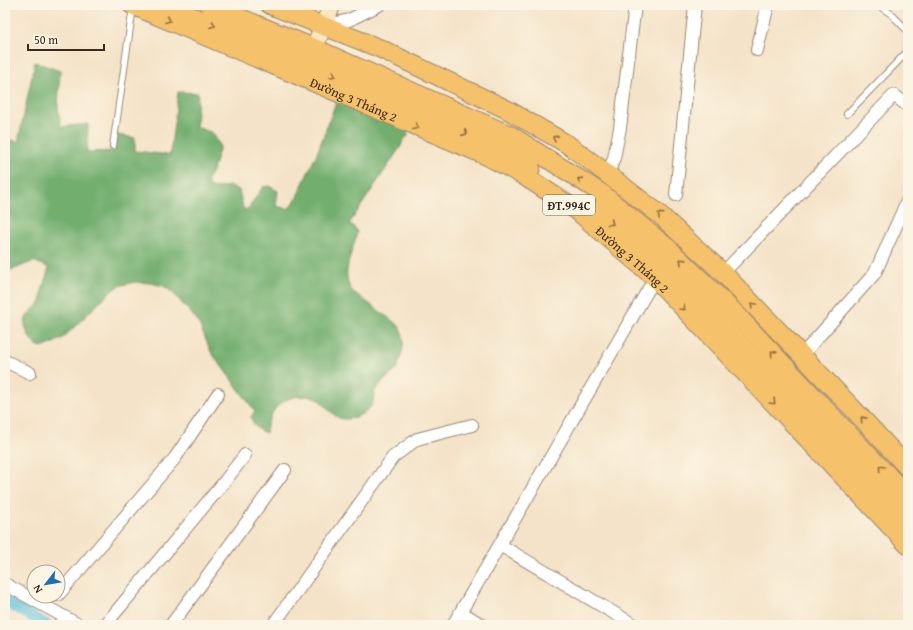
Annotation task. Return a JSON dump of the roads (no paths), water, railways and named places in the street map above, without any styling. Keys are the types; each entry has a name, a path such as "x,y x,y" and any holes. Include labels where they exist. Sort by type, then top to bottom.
{"main road":[{"name":"Đường 3 Tháng 2","path":"133,5 308,64 512,136 601,193 669,249 732,310 908,497"},
{"name":"Đường 3 Tháng 2","path":"164,5 308,64 503,150 588,205 656,259 723,326 908,522"},
{"name":"Đường 3 Tháng 2","path":"209,5 308,64 524,176 575,209 655,278 908,545"},
{"path":"270,5 379,48 506,109 567,144 608,174 674,227 722,273 858,413 908,468"}],"street":[{"path":"308,64 322,26 332,5"},
{"path":"322,26 349,20 379,5"},
{"path":"608,174 614,158 620,128 635,5"},
{"path":"676,195 695,5"},
{"path":"757,50 768,5"},
{"path":"722,273 894,95 908,106"},
{"path":"801,356 875,274 908,199"},
{"path":"453,625 655,278"},
{"path":"5,360 30,373"},
{"path":"66,585 175,458 218,394"},
{"path":"273,625 393,457 417,439 472,425"},
{"path":"105,625 245,455"},
{"path":"171,625 285,470"},
{"path":"500,545 634,625"},
{"path":"5,584 79,625"},
{"path":"460,612 482,625"}],"lane":[{"path":"113,146 133,5"},
{"path":"878,5 908,31"},
{"path":"847,114 908,51"}],"waterway":[{"path":"5,602 47,625"}]}
